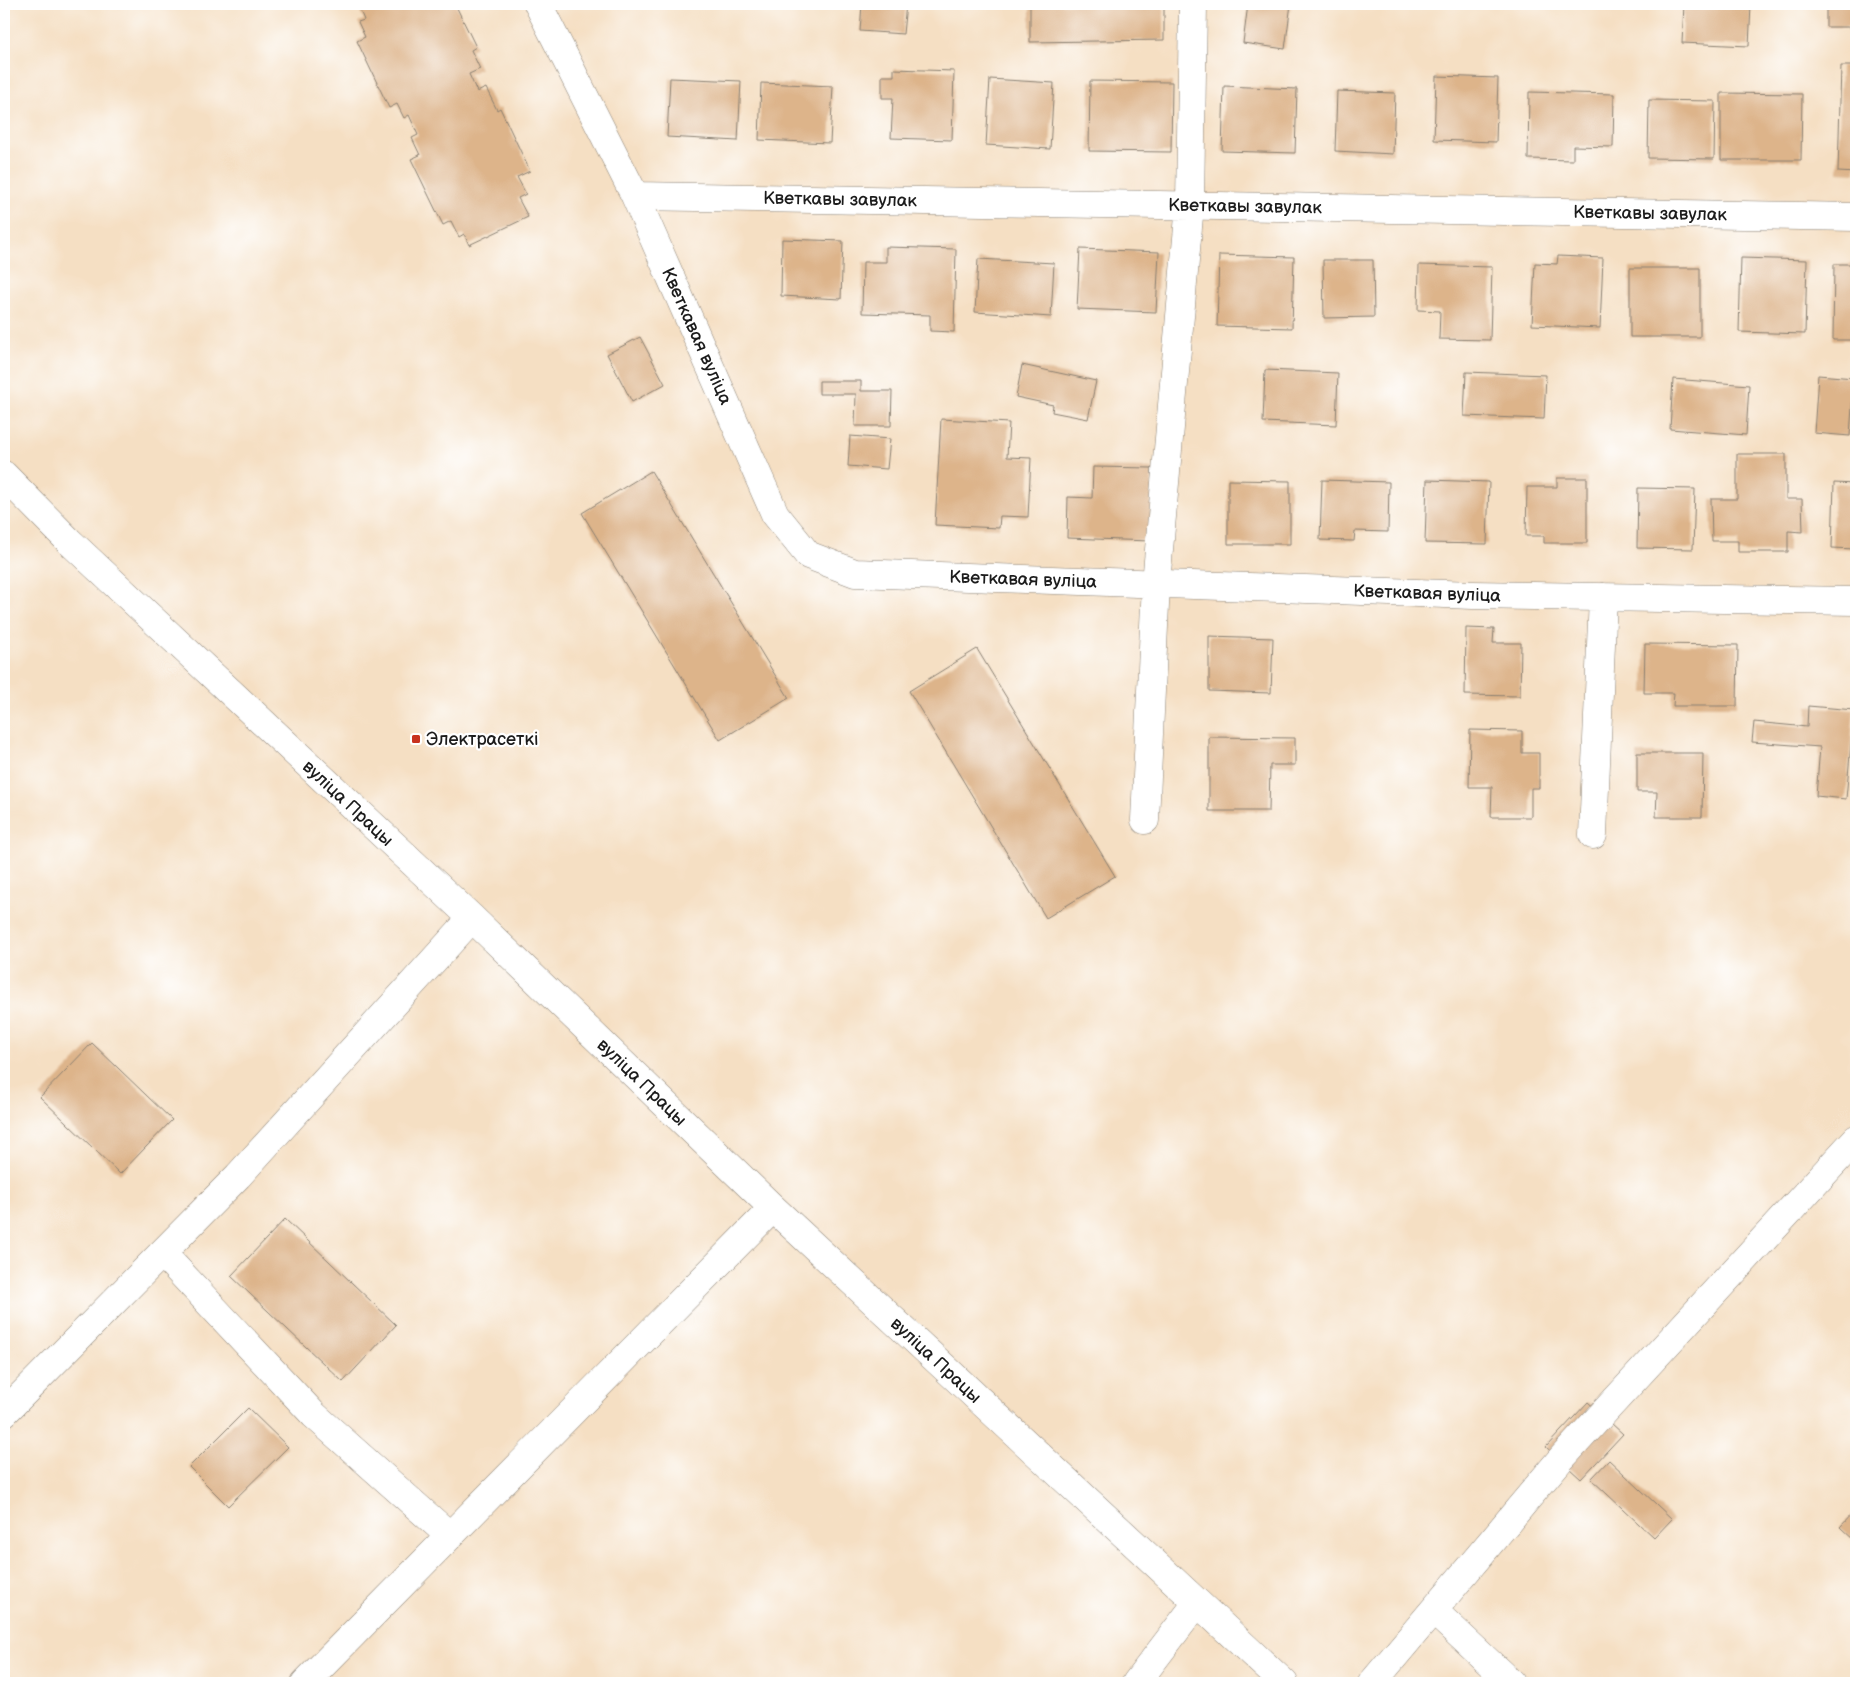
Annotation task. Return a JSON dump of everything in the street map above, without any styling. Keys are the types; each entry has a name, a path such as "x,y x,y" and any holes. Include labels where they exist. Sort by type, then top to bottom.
{"street":[{"name":"Кветкавая вуліца","path":"538,4 635,196 775,514 808,555 855,573 1473,595 1856,601"},
{"path":"1145,820 1156,583 1190,205 1193,4"},
{"name":"Кветкавы завулак","path":"635,196 1856,217"},
{"name":"вуліца Працы","path":"4,475 68,541 472,918 773,1208 1284,1683"},
{"path":"1593,835 1603,597"},
{"path":"4,1413 238,1176 472,918"},
{"path":"1372,1683 1435,1612 1560,1460 1856,1138"},
{"path":"305,1683 773,1208"},
{"path":"162,1253 314,1415 450,1536"},
{"path":"1136,1683 1197,1603"},
{"path":"1435,1612 1511,1683"}],"building":[{"path":"357,4 455,4 476,47 471,50 480,69 469,74 477,92 486,88 497,110 500,108 530,171 517,177 526,194 518,198 528,217 469,245 464,234 459,237 451,221 443,225 411,159 420,155 412,138 418,135 409,115 404,118 397,104 389,108 357,41 365,37 358,22 364,20"},
{"path":"862,4 906,4 903,34 860,31"},
{"path":"1030,4 1164,4 1164,40 1030,42"},
{"path":"1248,4 1291,4 1285,49 1243,43"},
{"path":"1684,4 1751,5 1749,46 1682,43"},
{"path":"1826,4 1856,4 1856,27 1826,27"},
{"path":"1841,66 1856,66 1856,173 1838,172"},
{"path":"894,69 954,71 952,140 891,138 893,98 882,98 882,76 894,76"},
{"path":"1436,76 1498,78 1496,142 1434,140"},
{"path":"670,78 741,81 738,141 667,137"},
{"path":"990,79 1054,83 1050,149 986,145"},
{"path":"1090,81 1172,82 1171,152 1089,151"},
{"path":"761,83 833,86 830,143 759,140"},
{"path":"1224,86 1297,89 1295,153 1222,151"},
{"path":"1337,91 1395,93 1393,154 1335,151"},
{"path":"1529,92 1614,94 1613,147 1573,146 1573,160 1528,159"},
{"path":"1721,93 1802,94 1801,160 1721,160"},
{"path":"1649,100 1715,101 1714,159 1648,158"},
{"path":"782,239 843,241 841,299 781,296"},
{"path":"886,247 956,249 954,332 930,331 930,315 862,313 863,262 886,262"},
{"path":"1080,249 1159,252 1156,312 1077,309"},
{"path":"1219,255 1294,257 1292,328 1217,326"},
{"path":"1558,256 1603,258 1600,328 1532,325 1535,263 1557,264"},
{"path":"1741,258 1807,260 1805,334 1739,332"},
{"path":"978,259 1054,263 1051,317 975,312"},
{"path":"1323,260 1373,260 1374,317 1324,318"},
{"path":"1834,264 1856,264 1856,340 1833,340"},
{"path":"1419,265 1492,267 1490,340 1439,339 1440,311 1418,310"},
{"path":"1630,268 1700,268 1700,337 1630,337"},
{"path":"640,337 665,384 632,402 607,354"},
{"path":"1022,365 1096,381 1088,419 1052,412 1053,405 1016,397"},
{"path":"1265,370 1338,373 1336,425 1263,422"},
{"path":"1466,372 1546,375 1544,419 1464,416"},
{"path":"1818,375 1854,378 1850,436 1814,433"},
{"path":"1673,379 1749,385 1746,435 1670,429"},
{"path":"819,381 861,381 861,391 892,391 891,426 855,426 856,394 819,394"},
{"path":"941,419 1009,423 1007,457 1031,458 1028,517 1000,516 999,528 935,525"},
{"path":"850,436 890,439 887,469 848,466"},
{"path":"1737,454 1786,454 1786,499 1802,499 1803,532 1788,531 1788,552 1738,552 1738,541 1712,541 1711,499 1737,499"},
{"path":"1093,467 1152,468 1150,541 1067,538 1068,497 1092,498"},
{"path":"651,471 789,698 720,740 582,513"},
{"path":"1557,478 1587,478 1587,543 1544,543 1544,536 1526,536 1527,487 1557,487"},
{"path":"1228,480 1290,481 1290,544 1228,544"},
{"path":"1322,480 1389,482 1388,532 1355,531 1354,541 1320,540"},
{"path":"1427,480 1489,482 1487,544 1425,543"},
{"path":"1834,483 1856,484 1856,549 1832,548"},
{"path":"1638,488 1695,489 1693,549 1637,548"},
{"path":"1466,628 1494,629 1493,643 1521,643 1520,696 1465,695"},
{"path":"1209,636 1273,638 1271,693 1209,691"},
{"path":"1645,644 1738,645 1737,706 1673,706 1674,693 1644,693"},
{"path":"977,649 1115,876 1046,918 909,691"},
{"path":"1808,706 1854,710 1846,799 1816,796 1820,747 1752,742 1754,722 1807,727"},
{"path":"1470,730 1522,731 1522,753 1539,753 1539,788 1531,788 1531,817 1491,817 1492,787 1469,787"},
{"path":"1209,737 1295,738 1295,765 1270,765 1269,811 1209,811"},
{"path":"1637,753 1703,753 1702,817 1656,817 1657,792 1637,792"},
{"path":"92,1043 172,1120 120,1174 40,1097"},
{"path":"285,1219 396,1325 343,1382 231,1276"},
{"path":"1588,1402 1623,1434 1581,1479 1546,1447"},
{"path":"248,1408 288,1447 228,1506 189,1467"},
{"path":"1609,1460 1672,1519 1654,1538 1591,1479"},
{"path":"1856,1510 1856,1542 1840,1527"}],"place":[{"name":"Электрасеткі","path":"416,739"}]}
